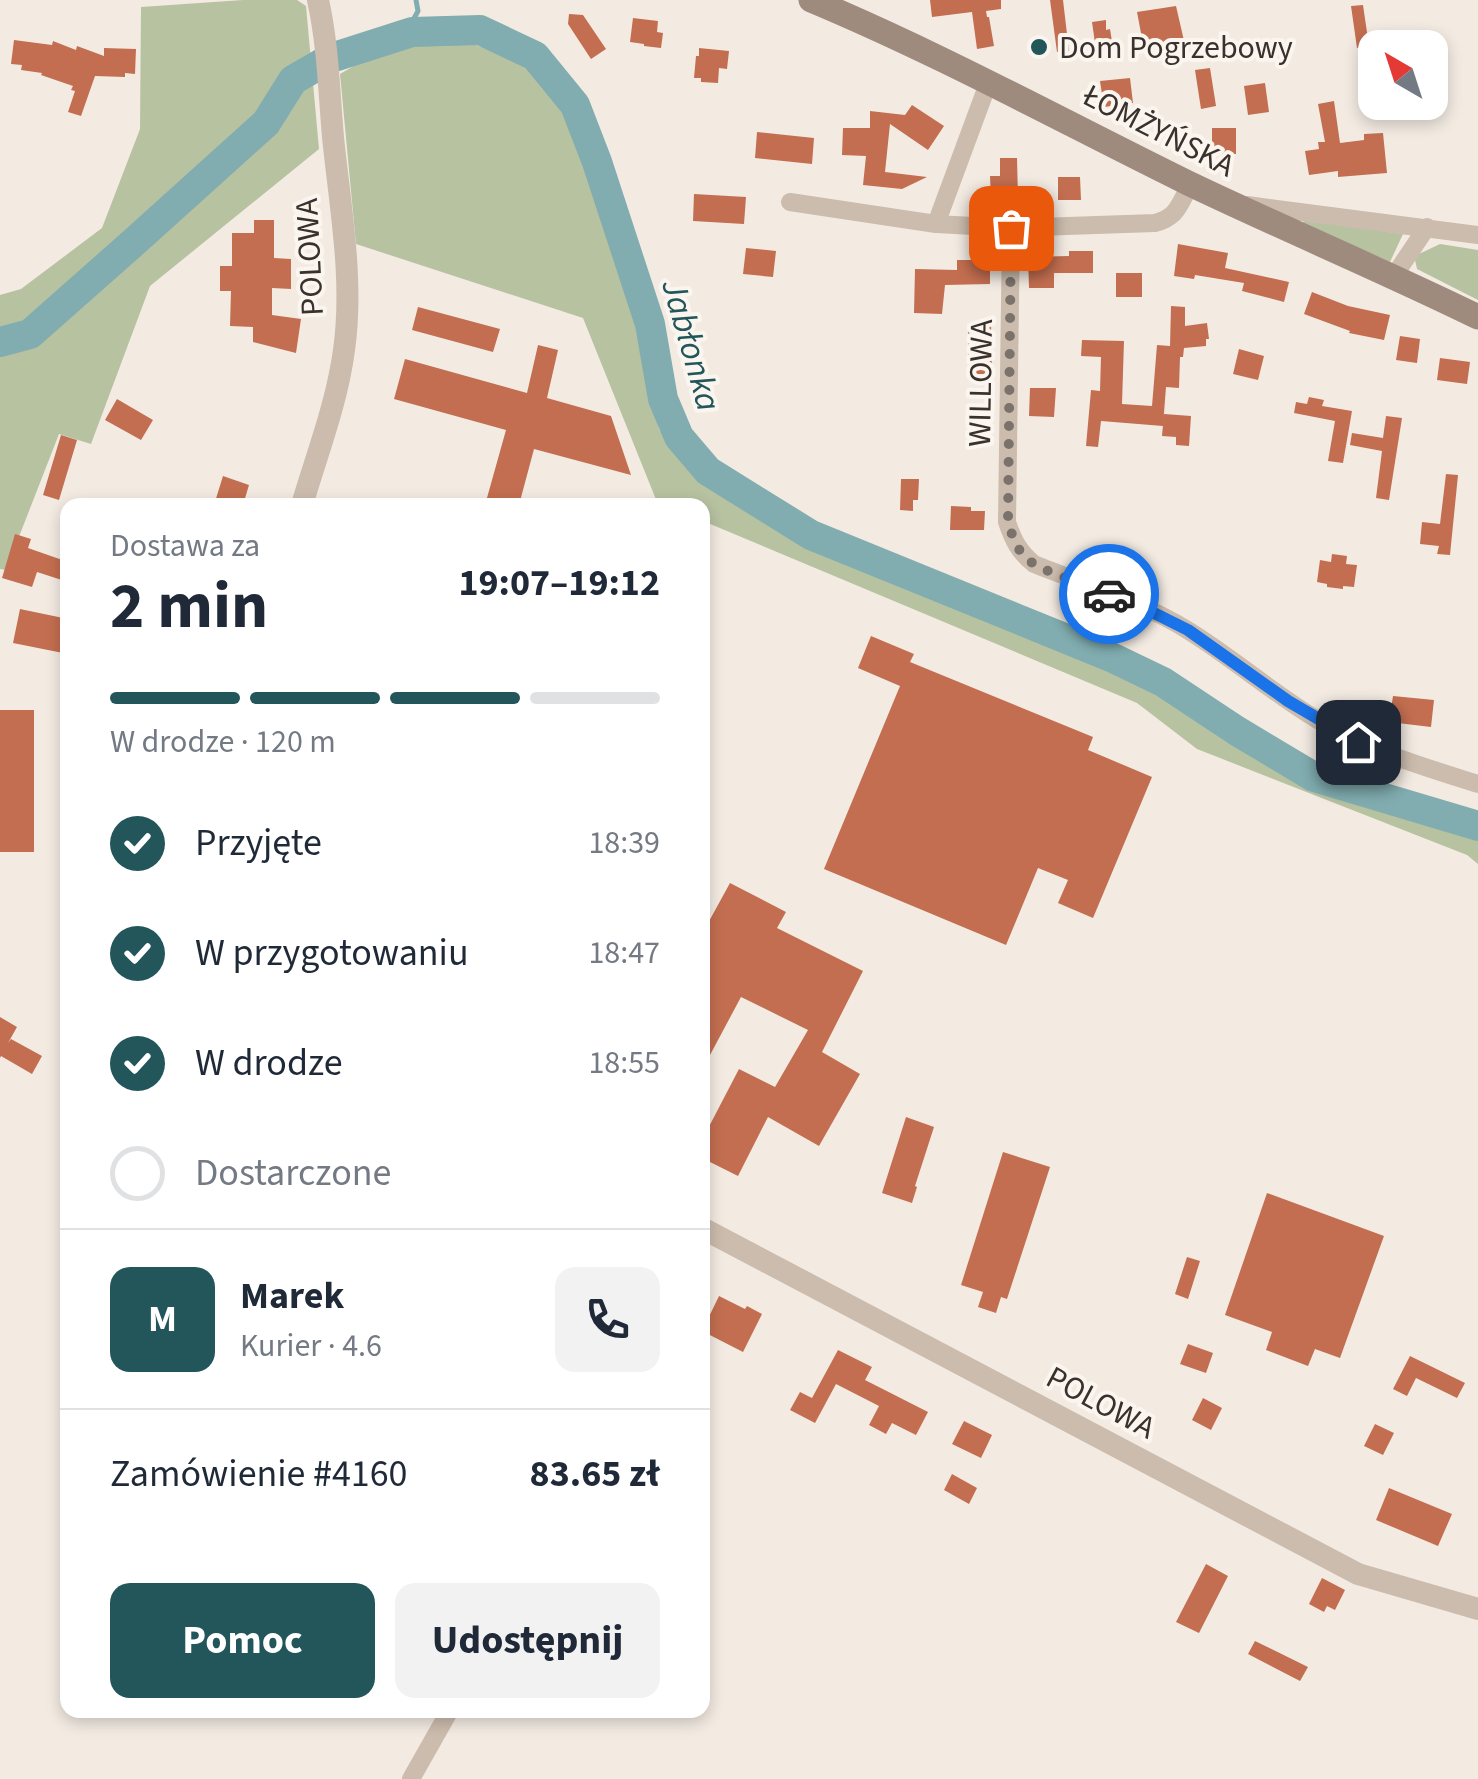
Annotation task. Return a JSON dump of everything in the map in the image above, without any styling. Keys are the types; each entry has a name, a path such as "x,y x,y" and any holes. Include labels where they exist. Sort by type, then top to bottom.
{"main road":[{"name":"ŁOMŻYŃSKA","path":"811,0 890,33 1191,184 1478,318"}],"street":[{"name":"POLOWA","path":"304,498 334,400 346,323 344,243 318,0"},
{"path":"936,224 990,81"},
{"path":"790,202 936,224 1011,228 1155,222 1176,214 1191,184"},
{"path":"1232,203 1478,234"},
{"path":"1394,276 1426,227"},
{"name":"WILLOWA","path":"1011,228 1008,522 1023,555 1034,564 1142,607 1188,630 1288,701 1358,742 1478,784"},
{"name":"POLOWA","path":"710,1232 1358,1574 1478,1609"},
{"path":"411,1779 445,1718"}],"green space":[{"path":"297,0 306,6 319,149 150,286 91,444 59,434 6,570 0,569 0,295 21,289 102,228 140,129 141,7"},
{"path":"456,38 526,63 554,97 582,149 640,335 659,429 688,469 768,523 1141,680 1178,700 1237,746 1307,783 1478,840 1478,864 1467,855 1197,749 1137,703 710,524 710,498 655,498 583,318 356,244 340,74 390,45"},
{"path":"1304,220 1403,234 1390,262 1303,223"},
{"path":"1440,244 1478,250 1478,300 1417,269 1415,260 1419,254"}],"building":[{"path":"930,0 1001,0 1001,9 986,11 994,46 977,49 972,12 932,17"},
{"path":"1050,0 1063,0 1069,51 1057,52"},
{"path":"1363,5 1367,30 1358,30 1357,48 1351,6"},
{"path":"1176,6 1185,45 1144,49 1137,12"},
{"path":"569,14 583,15 606,49 591,59 568,24"},
{"path":"633,18 658,21 657,32 663,33 661,48 630,42"},
{"path":"1106,20 1114,54 1097,57 1092,22"},
{"path":"14,40 52,45 53,41 104,56 104,48 136,49 135,74 95,76 81,116 68,112 73,86 11,64"},
{"path":"699,48 729,51 727,69 719,68 718,83 694,78"},
{"path":"1210,68 1216,106 1201,109 1195,70"},
{"path":"1130,78 1133,103 1104,107 1100,81"},
{"path":"1265,83 1269,112 1248,115 1244,86"},
{"path":"1334,101 1340,143 1364,140 1364,134 1383,133 1387,173 1338,177 1338,171 1309,175 1305,151 1319,149 1318,142 1325,142 1318,104"},
{"path":"912,105 944,126 928,150 890,124 885,172 927,177 902,189 863,185 866,156 842,155 843,128 870,128 870,111 905,115"},
{"path":"1212,128 1236,128 1236,154 1212,154"},
{"path":"757,132 814,138 812,164 755,158"},
{"path":"1000,158 1017,158 1018,198 991,199 990,176 1000,176"},
{"path":"1058,177 1080,177 1081,200 1058,200"},
{"path":"694,194 746,197 744,224 693,221"},
{"path":"254,220 274,220 274,258 291,259 291,289 272,288 272,315 301,319 296,353 253,342 253,327 230,326 231,291 220,291 220,266 232,266 232,233 254,233"},
{"path":"1178,244 1228,253 1225,268 1289,282 1284,302 1242,291 1244,283 1195,275 1194,279 1174,276"},
{"path":"746,248 776,251 773,277 743,274"},
{"path":"1069,251 1093,251 1093,273 1054,273 1054,288 1029,288 1028,257 1069,256"},
{"path":"957,260 990,260 990,284 945,285 942,314 914,313 915,269 957,270"},
{"path":"1116,273 1142,273 1142,297 1116,297"},
{"path":"1312,292 1348,306 1390,315 1384,340 1349,333 1304,314"},
{"path":"1171,306 1185,307 1185,326 1207,323 1209,339 1206,346 1184,348 1179,388 1166,387 1163,426 1101,421 1098,447 1086,446 1091,390 1100,391 1101,357 1081,356 1082,340 1124,341 1122,404 1152,406 1157,345 1170,346"},
{"path":"418,307 500,329 493,352 412,330"},
{"path":"991,321 992,374 968,374 968,323"},
{"path":"1400,336 1420,339 1417,363 1396,360"},
{"path":"538,345 558,350 547,398 611,416 631,475 534,449 521,498 487,498 506,430 394,399 405,359 527,393"},
{"path":"1239,349 1264,356 1258,380 1233,374"},
{"path":"1440,358 1470,362 1467,384 1437,380"},
{"path":"1030,388 1056,388 1054,417 1029,416"},
{"path":"1309,397 1324,400 1322,406 1352,411 1343,463 1328,461 1335,421 1294,413 1296,402 1307,404"},
{"path":"117,399 153,420 141,440 105,420"},
{"path":"1164,414 1191,416 1189,446 1176,445 1176,437 1162,436"},
{"path":"1386,416 1402,418 1389,500 1376,498 1382,451 1350,445 1352,433 1383,438"},
{"path":"61,435 77,440 59,500 43,495"},
{"path":"1446,474 1458,475 1450,555 1437,554 1439,546 1420,544 1422,522 1440,524"},
{"path":"223,476 249,485 245,498 216,498"},
{"path":"901,479 919,479 913,511 900,510"},
{"path":"951,506 985,511 984,530 950,530"},
{"path":"15,534 31,539 28,548 60,559 60,579 37,572 32,587 2,578"},
{"path":"1332,554 1347,556 1346,564 1357,565 1354,587 1327,587 1317,582 1320,560 1331,562"},
{"path":"20,609 60,617 60,652 13,643"},
{"path":"871,636 914,654 910,662 1093,737 1088,750 1152,777 1093,918 1058,903 1068,880 1038,868 1006,945 824,869 900,686 858,668"},
{"path":"1393,696 1434,700 1431,727 1389,722"},
{"path":"0,710 34,710 34,852 0,852"},
{"path":"730,883 786,912 777,928 863,971 822,1052 860,1074 819,1146 768,1117 738,1176 710,1162 710,1125 739,1069 775,1087 808,1030 741,997 710,1055 710,919"},
{"path":"0,1017 17,1027 8,1043 11,1039 42,1056 32,1074 0,1058"},
{"path":"906,1117 934,1127 912,1203 882,1193"},
{"path":"1003,1152 1050,1167 1007,1299 1001,1297 996,1313 978,1307 983,1292 961,1285"},
{"path":"1267,1193 1384,1236 1340,1358 1315,1349 1308,1366 1266,1350 1272,1332 1225,1315"},
{"path":"1187,1257 1200,1261 1188,1299 1175,1294"},
{"path":"719,1296 762,1314 743,1352 710,1335 710,1315"},
{"path":"1188,1344 1213,1353 1206,1373 1180,1364"},
{"path":"838,1350 872,1367 865,1380 928,1412 916,1435 892,1423 886,1434 869,1425 879,1406 836,1384 815,1423 790,1410 800,1392 812,1398"},
{"path":"1410,1356 1465,1383 1457,1398 1416,1378 1407,1396 1393,1389"},
{"path":"1203,1398 1222,1408 1211,1430 1192,1420"},
{"path":"964,1421 992,1435 981,1458 952,1444"},
{"path":"1375,1424 1394,1433 1383,1455 1364,1446"},
{"path":"952,1474 977,1488 969,1504 944,1490"},
{"path":"1389,1488 1452,1514 1438,1546 1376,1520"},
{"path":"1206,1564 1228,1576 1199,1633 1176,1622"},
{"path":"1322,1578 1345,1590 1335,1610 1327,1606 1324,1612 1309,1604"},
{"path":"1255,1641 1308,1667 1300,1681 1248,1654"}],"waterway":[{"path":"412,32 411,24 418,11 416,0"},
{"name":"Jabłonka","path":"0,342 30,334 134,242 266,123 293,80 331,58 412,32 480,30 535,56 575,105 650,324 663,399 679,437 708,471 811,535 1111,657 1163,682 1314,777 1478,826"}],"way so far":[{"path":"1011,228 1008,522 1013,540 1034,564 1109,594"}],"place":[{"name":"Dom Pogrzebowy","path":"1039,47"}],"route":[{"path":"1109,594 1188,630 1288,701 1358,742"}]}
